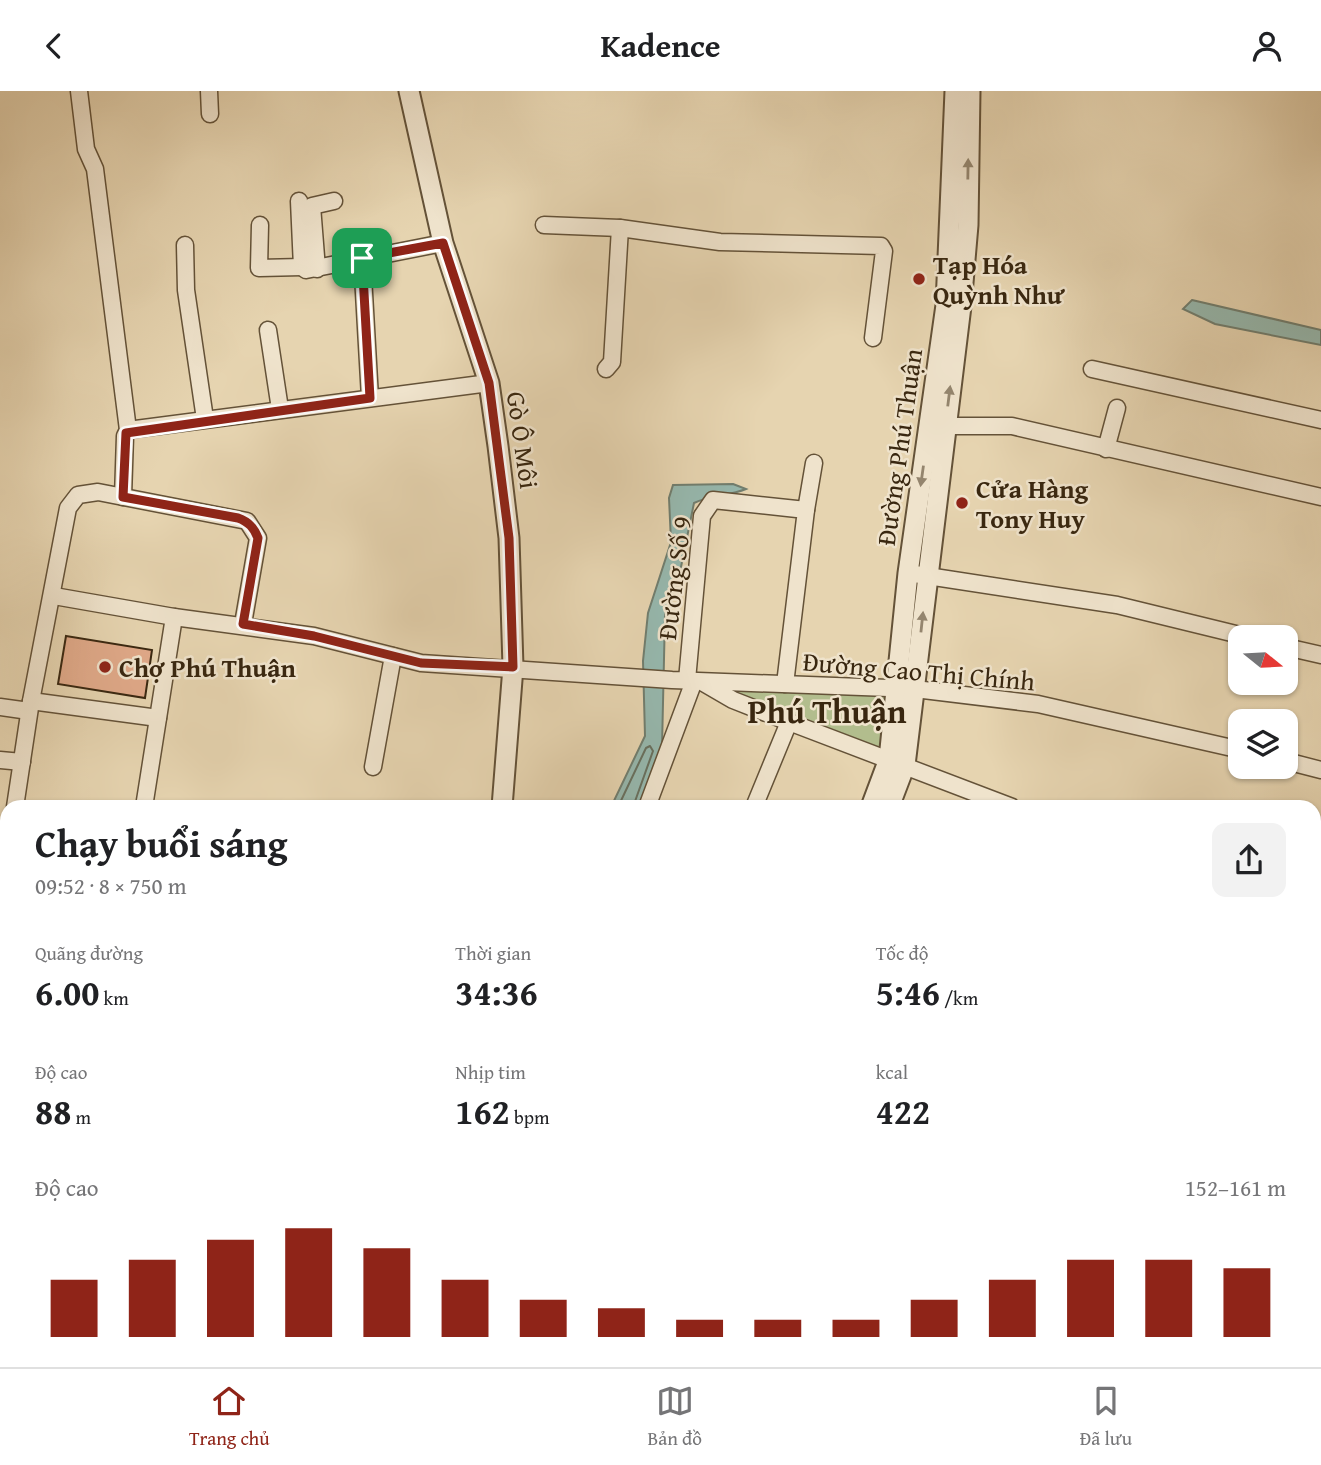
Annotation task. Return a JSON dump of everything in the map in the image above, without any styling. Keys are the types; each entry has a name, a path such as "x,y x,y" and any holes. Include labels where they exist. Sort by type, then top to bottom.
{"street":[{"path":"79,91 86,149 95,169 128,430 125,436 123,497"},
{"path":"209,91 210,114"},
{"name":"Gò Ô Môi","path":"409,91 443,243 489,383 509,538 513,667 503,800"},
{"name":"Đường Phú Thuận","path":"890,800 907,689 917,574 937,426 946,305 955,91"},
{"name":"Đường Phú Thuận","path":"937,426 961,306 968,225 970,91"},
{"path":"299,201 310,268"},
{"path":"310,268 312,206 334,201"},
{"path":"260,225 259,268 310,268 443,243"},
{"path":"544,225 620,228 720,242 881,246 884,251 873,338"},
{"path":"606,369 612,362 620,228"},
{"path":"186,245 186,290 205,419"},
{"path":"362,258 370,398"},
{"path":"268,330 280,409"},
{"path":"1092,369 1321,420"},
{"path":"128,430 489,383"},
{"path":"1106,449 1117,408"},
{"path":"937,426 1012,426 1321,497"},
{"path":"785,684 814,463"},
{"path":"16,800 30,706 54,596 68,508 73,501 87,492 247,521 258,538 243,624"},
{"name":"Đường Số 9","path":"649,800 688,680 702,516 706,507 713,500 806,510"},
{"path":"917,574 1118,605 1228,632"},
{"path":"54,596 174,617 243,624 314,636 421,663 513,667"},
{"path":"145,800 174,617"},
{"path":"1298,650 1321,655"},
{"path":"373,767 393,656"},
{"name":"Đường Cao Thị Chính","path":"513,667 688,680 907,689 1038,704 1228,747"},
{"path":"688,680 789,722 994,800"},
{"path":"0,707 30,706 158,718"},
{"path":"757,800 789,722"},
{"path":"0,759 22,762"},
{"name":"Đường Phú Thuận","path":"875,800 897,762"},
{"path":"1298,764 1321,769"}],"green space":[{"path":"732,689 887,694 886,748 877,750 733,693"}],"water":[{"path":"1192,300 1321,330 1321,345 1215,324 1183,309"},
{"path":"733,484 746,489 694,503 680,572 665,615 662,747 642,800 614,800 645,736 643,661 648,613 671,542 669,498 673,485"}],"building":[{"name":"Chợ Phú Thuận","path":"66,636 152,650 145,698 58,684"}],"place":[{"name":"Tạp Hóa Quỳnh Như","path":"919,279"},
{"name":"Cửa Hàng Tony Huy","path":"962,503"},
{"name":"Chợ Phú Thuận","path":"105,667"}],"district":[{"name":"Phú Thuận","path":"827,711"}],"route":[{"path":"443,243 489,383 509,538 513,667 421,663 314,636 243,624 258,538 247,521 123,497 125,436 128,430 370,398 362,258 443,243"}]}
